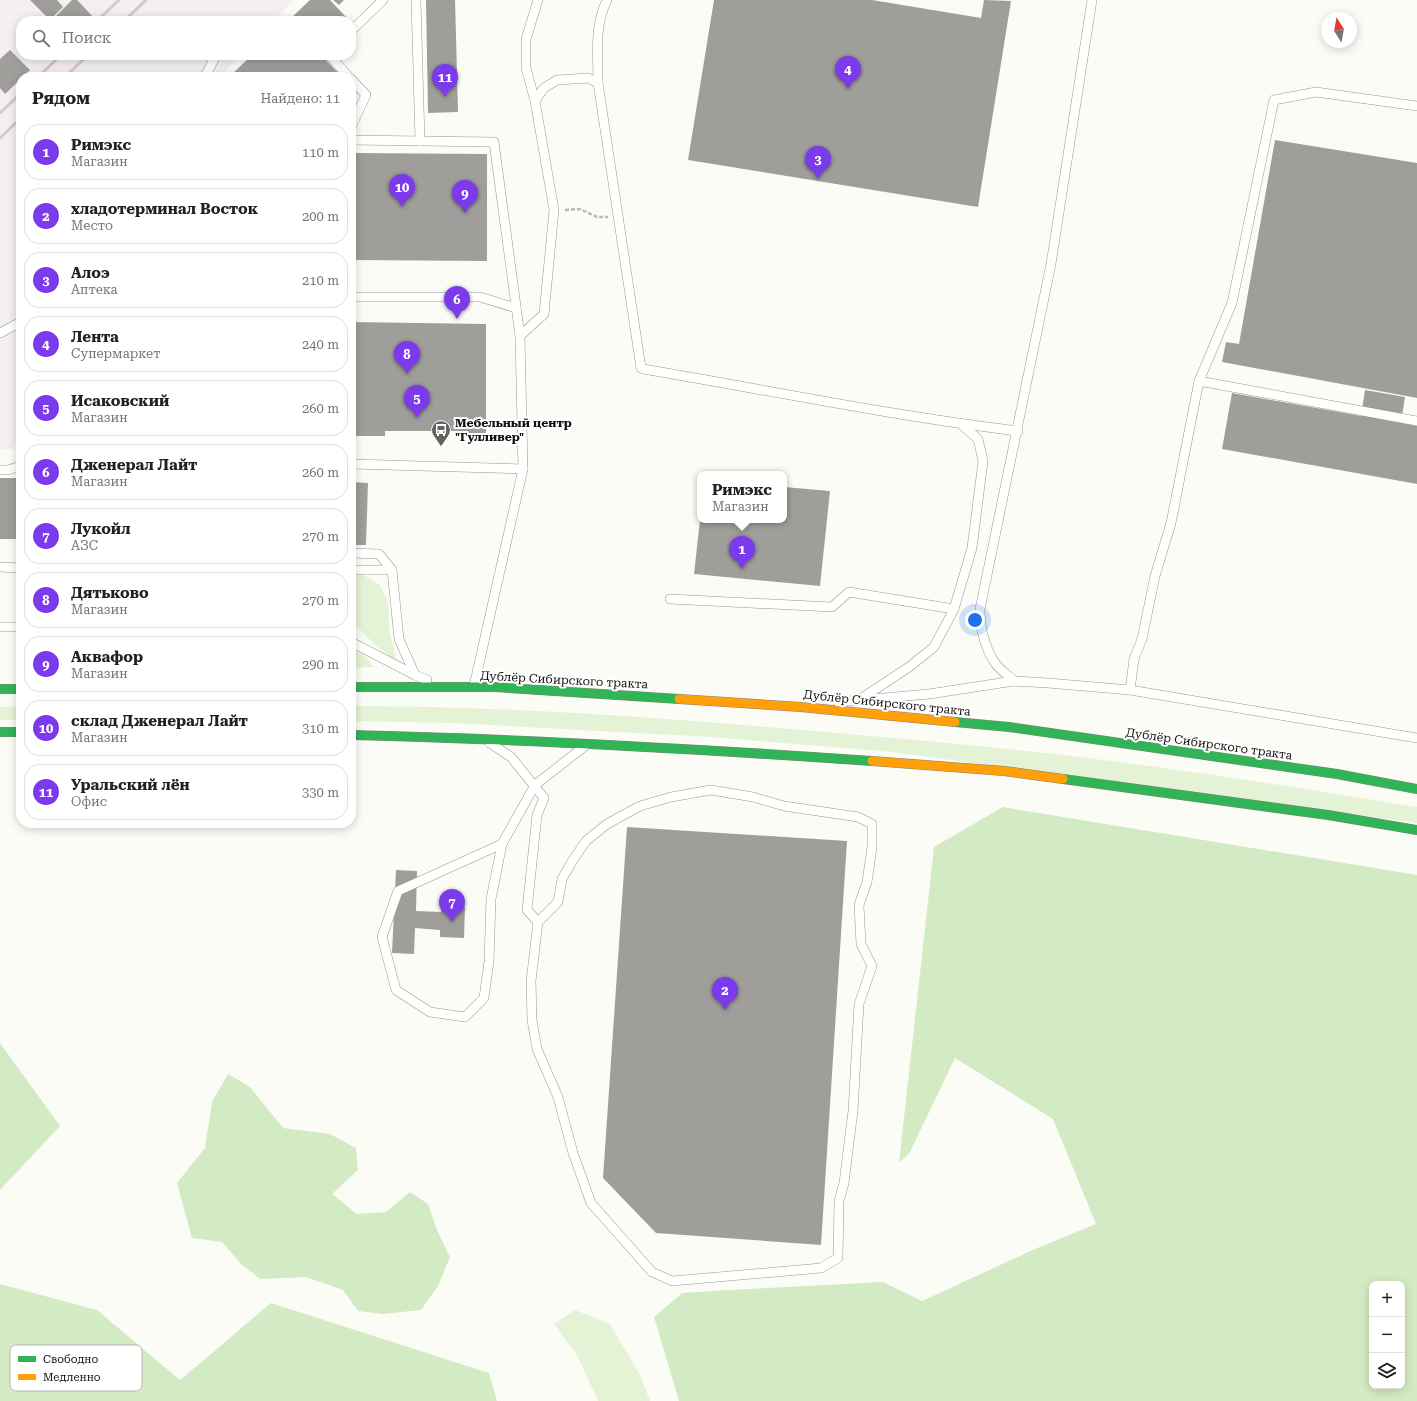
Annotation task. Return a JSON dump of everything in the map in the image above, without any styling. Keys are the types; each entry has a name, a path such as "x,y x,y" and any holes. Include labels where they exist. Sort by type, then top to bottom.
{"main road":[{"name":"Дублёр Сибирского тракта","path":"356,687 501,687 801,707 1009,727 1329,773 1417,789"},
{"path":"0,689 16,689"},
{"path":"0,732 16,732"},
{"path":"356,735 480,738 590,743 800,756 1004,772 1328,815 1417,830"}],"lane":[{"path":"356,27 383,0"},
{"path":"416,0 420,141"},
{"path":"520,336 544,314 554,210 535,101 526,68 526,39 538,0"},
{"path":"606,0 598,27 598,83 640,365 643,369 961,424 1018,431"},
{"path":"1014,680 996,664 985,643 980,627 980,609 1018,431 1051,264 1092,0"},
{"path":"208,72 214,60"},
{"path":"334,60 345,72"},
{"path":"535,101 544,88 556,80 588,78 598,83"},
{"path":"356,84 366,95 356,116"},
{"path":"1130,690 1134,659 1142,639 1155,576 1171,523 1199,381 1232,303 1274,100 1316,92 1417,106"},
{"path":"356,140 494,142 520,336 523,469 474,686"},
{"path":"356,297 480,297 516,308"},
{"path":"0,333 16,325"},
{"path":"1199,381 1417,421"},
{"path":"861,699 909,667 934,647 954,609 972,548 983,462 978,439 961,424"},
{"path":"356,464 523,469"},
{"path":"0,470 8,470 16,468"},
{"path":"356,553 378,554 392,570 399,639 415,675"},
{"path":"0,568 16,568"},
{"path":"356,570 392,570"},
{"path":"670,599 832,607 849,592 954,609"},
{"path":"0,627 16,627"},
{"path":"356,645 415,675 443,687"},
{"path":"801,707 861,699 929,694 1014,680 1130,690 1417,738"},
{"path":"480,738 510,757 535,785 544,798 537,815 527,910 538,922 532,981 532,1020 537,1049 558,1097 573,1153 591,1203 652,1272 672,1280 821,1268 838,1258 839,1201 844,1183 853,1111 859,1004 872,966 861,944 860,905 867,882 872,847 872,824 858,817 784,806 753,797 711,790 671,797 640,806 608,824 586,841 572,860 562,879 558,902 538,922"},
{"path":"502,844 398,891 382,937 396,990 430,1012 465,1016 484,998 489,961 490,899 502,844 535,785 590,743"}],"path":[{"path":"554,210 580,209 597,217 619,217"}],"shaded area":[{"path":"0,0 294,0 279,16 16,16 16,60 236,60 225,72 16,72 16,444 13,449 0,450"}],"green space":[{"path":"356,574 362,574 380,585 388,602 389,629 397,662 375,645 356,626"},
{"path":"356,652 364,655 374,667 356,668"},
{"path":"16,706 16,720 0,720 0,707"},
{"path":"356,706 408,706 577,713 803,730 1028,751 1182,770 1417,807 1417,823 892,752 711,737 454,723 356,721"},
{"path":"1003,807 1417,875 1417,1401 679,1401 654,1317 682,1293 883,1282 922,1301 1035,1249 1096,1224 1053,1119 955,1058 910,1152 899,1163 934,847"},
{"path":"0,1043 60,1126 0,1190"},
{"path":"228,1074 250,1087 283,1128 330,1134 356,1148 358,1170 332,1194 357,1214 386,1212 410,1192 428,1204 437,1230 450,1257 438,1286 421,1310 383,1314 358,1311 343,1290 306,1277 260,1279 241,1264 222,1242 192,1238 177,1183 205,1148 212,1102"},
{"path":"0,1284 97,1310 138,1345 10,1345 10,1391 142,1391 142,1348 180,1380 271,1303 489,1373 497,1401 0,1401"},
{"path":"575,1310 610,1324 641,1377 650,1401 598,1401 578,1357 554,1324"}],"building":[{"path":"30,0 57,0 63,7 54,16 46,16"},
{"path":"72,0 77,0 92,16 56,16"},
{"path":"310,0 330,0 345,16 293,16"},
{"path":"333,0 344,0 339,5"},
{"path":"426,0 455,0 458,112 428,113"},
{"path":"714,0 872,0 981,18 984,0 1011,1 978,207 688,160"},
{"path":"10,50 16,56 16,60 20,60 30,70 28,72 16,72 16,84 5,94 0,88 0,59"},
{"path":"247,60 326,60 337,72 234,72"},
{"path":"1275,140 1417,163 1417,398 1222,362 1226,342 1239,344"},
{"path":"356,153 487,154 487,261 356,260"},
{"path":"356,322 486,324 486,438 456,438 456,431 385,431 385,436 356,436"},
{"path":"1365,390 1405,397 1401,422 1417,425 1417,484 1222,449 1232,393 1361,416"},
{"path":"0,478 16,478 16,539 0,539"},
{"path":"356,482 368,483 366,545 356,545"},
{"path":"787,487 830,491 820,586 694,574 700,523 787,523"},
{"path":"627,827 847,841 821,1245 656,1233 603,1178"},
{"path":"396,870 417,871 416,911 441,912 441,906 465,907 464,938 440,937 440,930 415,928 414,954 392,953"}],"railway":[{"path":"102,16 119,0"},
{"path":"129,16 146,0"},
{"path":"43,72 56,60"},
{"path":"70,72 83,60"},
{"path":"0,113 16,98"},
{"path":"0,138 16,123"}],"traffic: fast":[{"path":"356,687 494,687 679,699"},
{"path":"0,689 16,689"},
{"path":"955,722 1009,727 1337,774 1417,789"},
{"path":"0,732 16,732"},
{"path":"356,735 612,745 872,761"},
{"path":"1063,779 1328,815 1417,830"}],"traffic: slow":[{"path":"679,699 801,707 955,722"},
{"path":"872,761 1004,771 1063,779"}],"place":[{"name":"Лента","path":"848,89"},
{"name":"Уральский лён","path":"445,97"},
{"name":"Алоэ","path":"818,179"},
{"name":"склад Дженерал Лайт","path":"402,207"},
{"name":"Аквафор","path":"465,213"},
{"name":"Дженерал Лайт","path":"457,319"},
{"name":"Дятьково","path":"407,374"},
{"name":"Исаковский","path":"417,418"},
{"name":"Мебельный центр \"Гулливер\"","path":"441,447"},
{"name":"Римэкс","path":"742,569"},
{"name":"Лукойл","path":"452,922"},
{"name":"хладотерминал Восток","path":"725,1010"}]}
